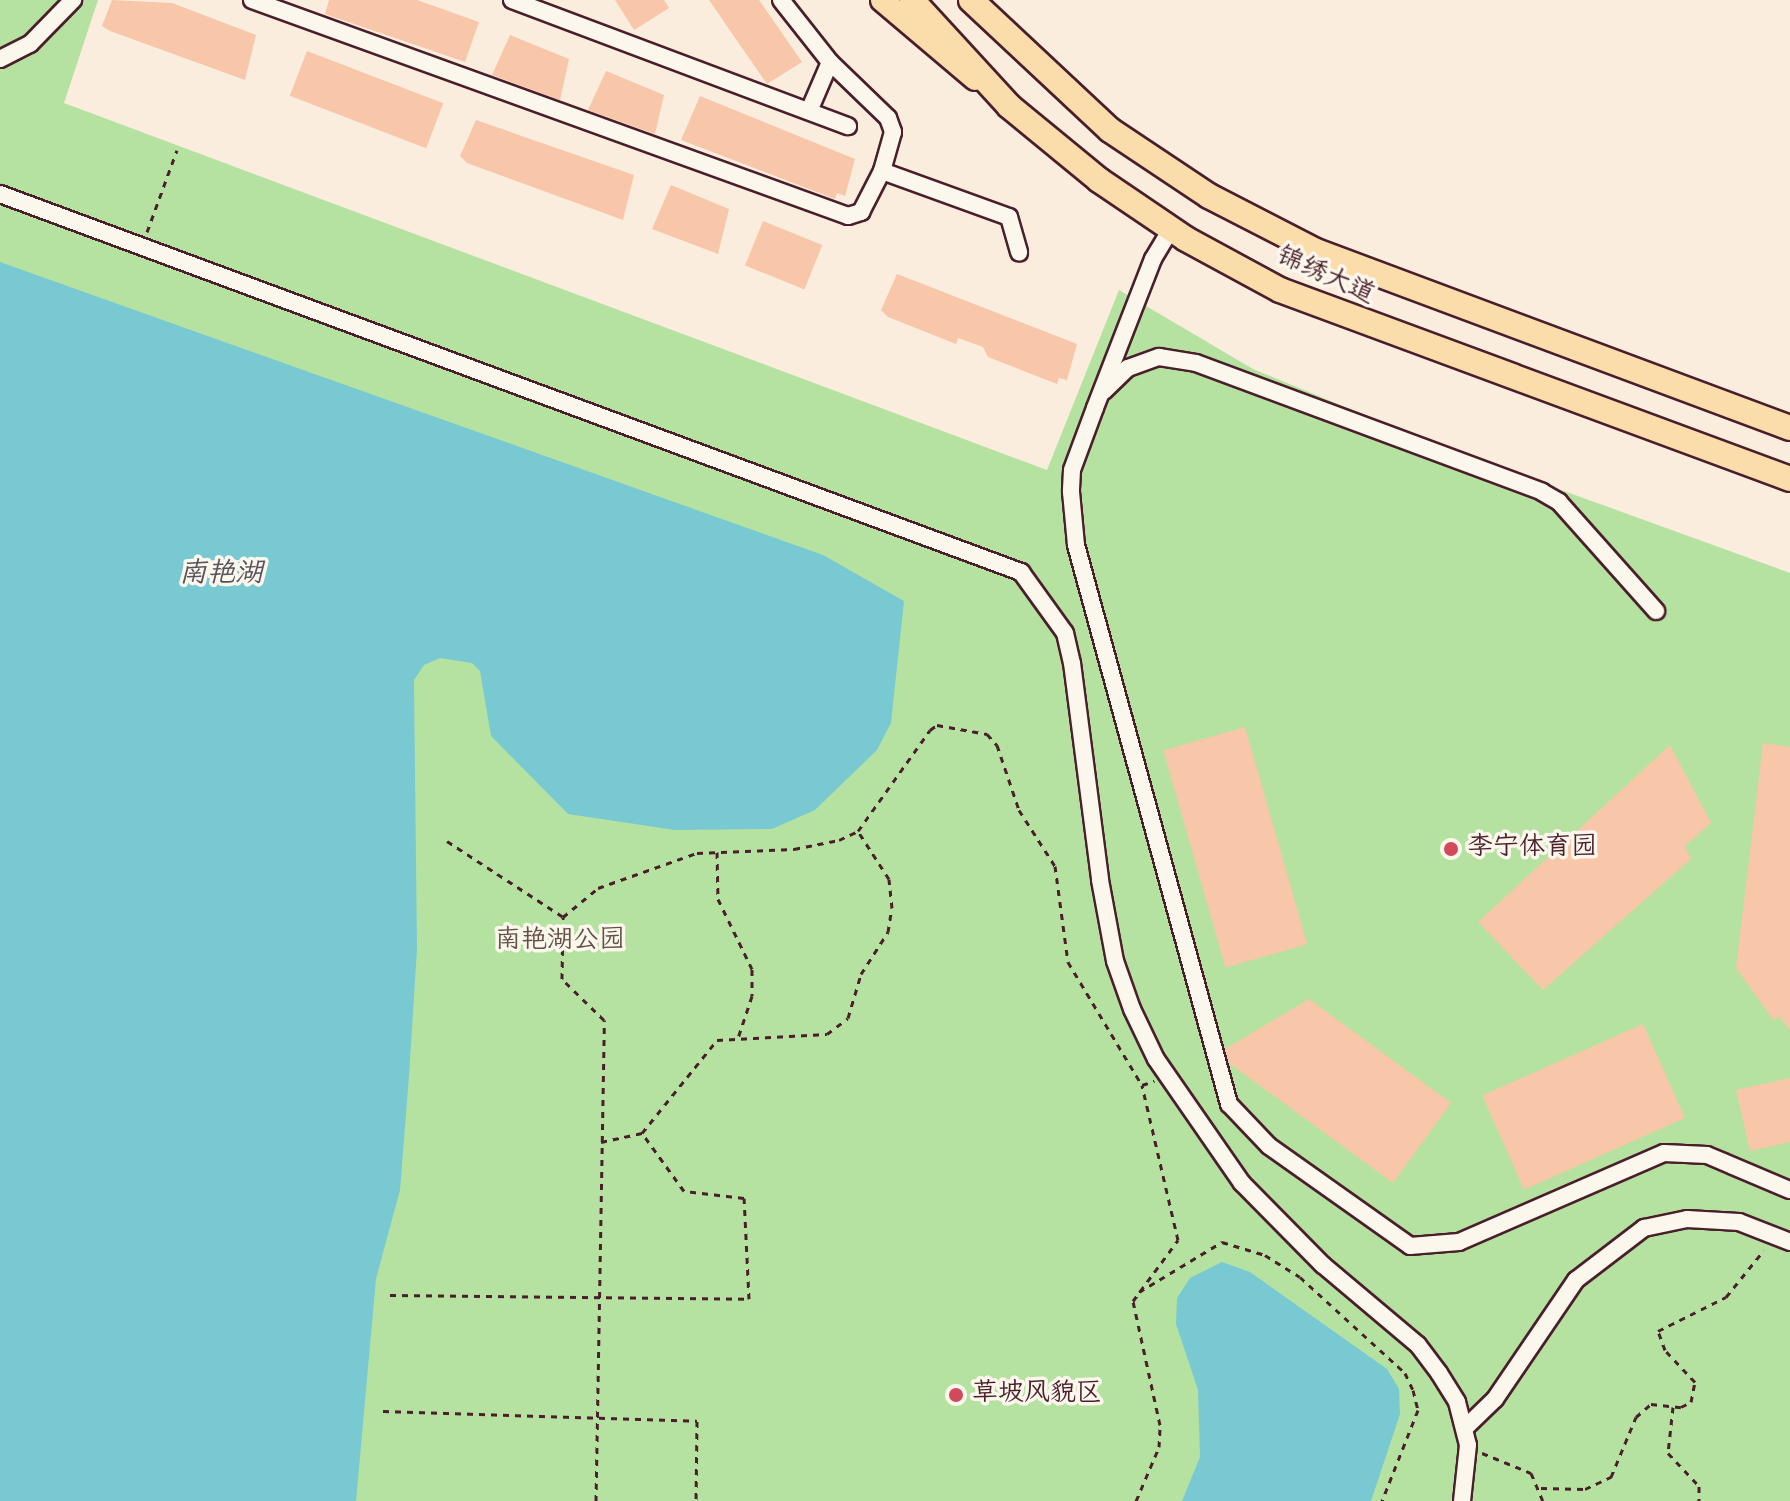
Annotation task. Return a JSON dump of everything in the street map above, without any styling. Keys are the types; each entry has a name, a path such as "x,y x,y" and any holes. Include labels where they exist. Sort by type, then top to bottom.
{"highway":[{"name":"锦绣大道","path":"912,0 1009,106 1171,229 1280,290 1378,332 1790,479"},
{"name":"锦绣大道","path":"971,0 1110,130 1209,196 1316,251 1790,428"}],"main road":[{"path":"882,0 1009,106"},
{"path":"986,0 1005,30"}],"lane":[{"path":"0,59 30,44 73,0"},
{"path":"252,0 848,216 861,212 882,171 891,123 830,62 781,0"},
{"path":"512,0 848,126"},
{"path":"809,111 830,62"},
{"path":"882,171 1009,217 1019,253"},
{"path":"0,194 1021,572 1065,633 1115,961 1132,1009 1169,1077 1268,1213 1418,1345 1457,1402 1468,1450 1462,1501"},
{"path":"1171,229 1153,259 1072,470 1076,545 1217,1077 1245,1125 1410,1246 1459,1242 1664,1153 1707,1155 1790,1190"},
{"path":"1100,394 1128,368 1159,357 1196,363 1542,492 1559,502 1656,611"},
{"path":"1465,1428 1495,1399 1576,1280 1614,1246 1644,1228 1687,1219 1739,1222 1774,1233 1790,1242"}],"path":[{"path":"142,247 177,150"},
{"path":"596,1501 604,1020 562,979 563,917 598,888 627,875 717,851 794,849 858,831 930,730 937,725 987,734 997,745 1019,810 1055,866 1068,962 1142,1085 1178,1240 1137,1294 1137,1335 1160,1425 1159,1447 1136,1501"},
{"path":"601,1142 642,1133 708,1046 738,1038 827,1034 848,1018 861,974 888,932 892,908 889,879 858,831"},
{"path":"447,841 563,917"},
{"path":"717,851 725,921 752,969 752,996 738,1038"},
{"path":"1142,1085 1169,1077"},
{"path":"390,1295 749,1299 744,1198 684,1191 642,1133"},
{"path":"1541,1488 1585,1489 1611,1477 1636,1417 1651,1404 1673,1407 1691,1402 1697,1391 1658,1331 1726,1297 1774,1233"},
{"path":"1137,1294 1222,1242 1265,1255 1300,1277 1405,1373 1413,1390 1418,1410 1382,1501"},
{"path":"1673,1407 1668,1453 1699,1486 1699,1501"},
{"path":"383,1411 697,1421 696,1501"},
{"path":"1468,1450 1513,1462 1541,1488 1543,1501"}],"green space":[{"name":"南艳湖公园","path":"0,0 98,0 64,103 1047,470 1119,290 1253,369 1443,447 1790,573 1790,1501 0,1501"}],"water":[{"name":"南艳湖","path":"0,262 823,555 904,601 891,723 877,750 815,810 772,829 675,830 568,814 491,736 480,671 472,663 440,658 424,665 414,680 417,949 409,1076 400,1190 376,1279 356,1501 0,1501"},
{"path":"1222,1262 1250,1272 1387,1369 1399,1389 1400,1414 1371,1501 1182,1501 1200,1457 1198,1390 1176,1324 1177,1298 1190,1278"}],"building":[{"path":"112,0 172,3 256,35 245,80 110,31 102,26"},
{"path":"329,0 417,0 479,22 465,62 325,14"},
{"path":"615,0 664,0 669,8 634,30"},
{"path":"709,0 759,0 802,62 767,84"},
{"path":"510,35 569,59 560,100 492,75"},
{"path":"307,51 443,103 426,148 290,96"},
{"path":"606,71 664,95 655,134 588,110"},
{"path":"700,96 855,159 845,196 837,193 835,199 681,140"},
{"path":"476,120 634,175 623,220 467,163 460,156"},
{"path":"671,185 729,209 718,254 652,229"},
{"path":"763,221 822,245 804,289 745,266"},
{"path":"897,274 1077,344 1067,380 1059,378 1057,384 988,357 983,347 958,338 956,344 888,317 881,310"},
{"path":"1245,727 1307,944 1226,968 1163,750"},
{"path":"1763,743 1790,747 1790,1031 1779,1016 1774,1021 1736,968"},
{"path":"1670,745 1711,823 1685,846 1691,859 1543,990 1478,922"},
{"path":"1309,999 1451,1103 1393,1183 1229,1063 1225,1049"},
{"path":"1643,1024 1685,1118 1524,1190 1482,1096"},
{"path":"1790,1078 1790,1142 1750,1151 1736,1090"}],"place":[{"name":"李宁体育园","path":"1451,849"},
{"name":"草坡风貌区","path":"956,1395"}]}
